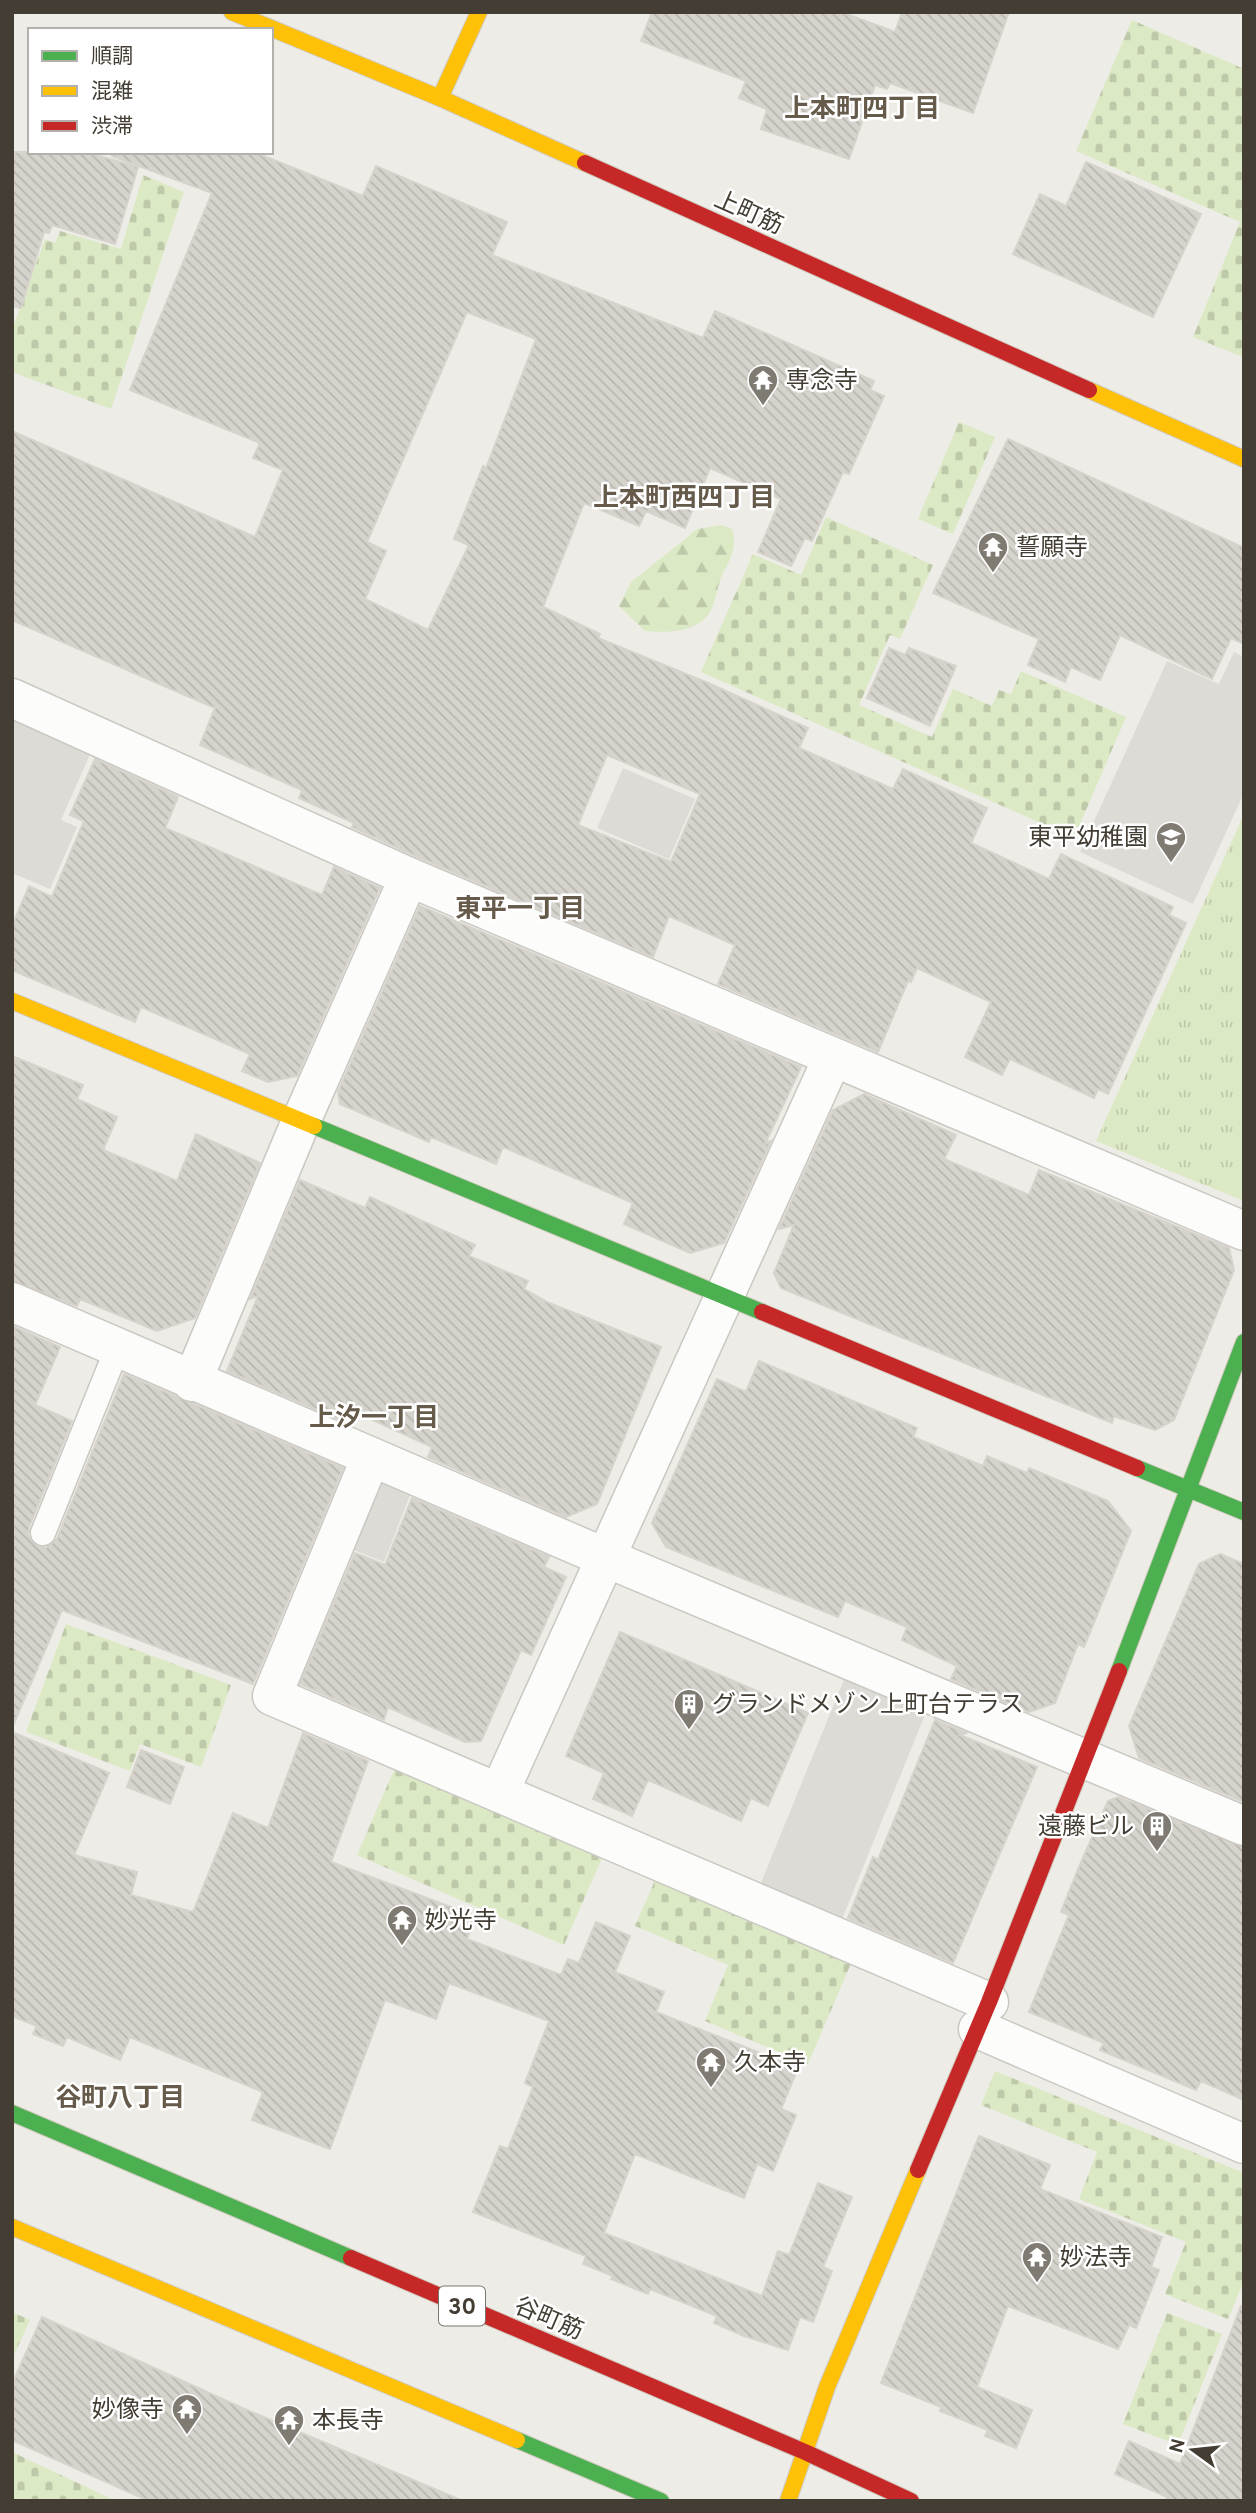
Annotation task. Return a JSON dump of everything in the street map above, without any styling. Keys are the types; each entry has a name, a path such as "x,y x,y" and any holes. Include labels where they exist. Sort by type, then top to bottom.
{"main road":[{"name":"上町筋","path":"232,12 271,28"},
{"path":"440,98 478,12"},
{"name":"上町筋","path":"273,29 440,98 1244,459"},
{"path":"12,1001 1244,1512"},
{"path":"788,2501 827,2387 984,2016 1190,1490 1244,1342"},
{"name":"谷町筋","path":"12,2113 806,2452 911,2501"},
{"path":"12,2227 661,2501"}],"street":[{"path":"12,698 409,877 832,1059 1244,1231"},
{"path":"192,1381 301,1121 409,877"},
{"path":"499,1793 832,1059"},
{"path":"12,1302 604,1557 1244,1826"},
{"path":"371,1457 272,1696 499,1793 984,2016 1244,2144"}],"lane":[{"path":"43,1533 117,1349"}],"green space":[{"path":"1132,20 1244,69 1244,348 1241,356 1193,337 1240,222 1076,151"},
{"path":"143,175 184,192 111,409 12,372 12,330 45,239 55,243 60,231 121,249"},
{"path":"959,422 995,437 953,534 918,519"},
{"path":"826,517 933,565 900,639 890,635 859,705 932,737 953,689 992,706 999,690 1011,694 1021,671 1126,717 1074,838 701,672 753,554 801,575"},
{"path":"721,525 732,529 734,548 720,580 714,603 705,619 680,630 645,631 619,606 631,582 697,529"},
{"path":"1244,814 1244,1201 1096,1141"},
{"path":"66,1624 231,1685 201,1767 140,1744 130,1771 26,1732"},
{"path":"395,1768 602,1858 564,1945 357,1855"},
{"path":"656,1878 852,1961 808,2064 705,2021 728,1965 635,1926"},
{"path":"995,2071 1244,2173 1244,2281 1228,2319 1165,2294 1186,2242 1079,2199 1097,2152 981,2105"},
{"path":"12,2312 30,2320 12,2359"},
{"path":"1167,2313 1222,2334 1178,2445 1123,2424"},
{"path":"12,2452 116,2501 12,2501"}],"shaded area":[{"path":"1234,652 1244,657 1244,793 1193,904 1080,852 1167,661 1219,684"},
{"path":"12,707 95,743 61,820 77,827 50,889 12,873"},
{"path":"623,768 695,799 669,859 597,828"},
{"path":"373,1476 414,1485 384,1562 346,1547"},
{"path":"845,1677 927,1710 840,1924 758,1890"}],"building":[{"path":"652,12 841,12 895,32 902,12 1009,12 973,113 890,83 887,89 875,85 849,159 761,129 767,109 739,98 746,81 641,41"},
{"path":"12,152 92,154 138,167 115,244 52,225 49,233 44,232 21,308 12,306"},
{"path":"112,154 259,154 363,196 376,166 507,222 492,255 703,338 715,311 874,381 870,390 884,396 849,474 843,472 812,541 805,538 791,566 758,552 781,499 710,468 685,528 646,511 639,526 584,503 543,607 600,634 598,638 808,728 799,748 893,789 903,769 987,808 971,843 1049,879 1061,854 1173,907 1169,915 1186,923 1108,1094 1098,1089 1094,1098 1010,1059 1002,1075 965,1057 991,1002 917,968 911,982 908,981 878,1052 718,984 735,945 669,916 653,957 418,857 352,827 354,823 299,798 302,790 200,745 215,708 12,620 12,431 255,537 283,470 253,458 260,443 130,390 212,193","holes":["467,312 536,339 486,468 483,466 454,539 469,545 428,630 365,599 386,551 367,542","607,755 700,794 671,862 578,825"]},
{"path":"1086,162 1201,214 1153,317 1013,254 1040,194 1066,206"},
{"path":"1008,439 1244,548 1244,644 1231,638 1212,679 1120,635 1100,680 1071,667 1065,682 1028,665 1039,639 933,593"},
{"path":"889,648 905,655 909,648 956,666 930,726 867,698"},
{"path":"95,759 178,797 165,828 322,895 334,867 380,888 297,1076 268,1082 242,1071 250,1054 141,1007 135,1022 12,970 12,926 29,886 52,897 84,821 70,815"},
{"path":"420,906 801,1067 765,1144 771,1141 724,1243 690,1253 624,1224 633,1203 503,1147 496,1164 431,1137 429,1142 340,1104 338,1092"},
{"path":"12,1056 83,1085 77,1099 117,1117 103,1150 177,1181 196,1134 260,1163 195,1318 157,1331 80,1299 77,1306 12,1281"},
{"path":"864,1094 956,1135 944,1159 1029,1195 1039,1170 1229,1248 1234,1270 1174,1420 1155,1430 1114,1416 1112,1423 781,1288 774,1273 794,1225 779,1229 833,1110"},
{"path":"300,1180 365,1208 370,1197 475,1245 469,1256 528,1281 524,1289 549,1303 661,1347 597,1504 566,1517 428,1457 432,1447 364,1416 336,1405 339,1419 227,1371 258,1296 250,1299"},
{"path":"12,1326 60,1347 35,1405 72,1421 29,1527 28,1536 37,1546 46,1548 57,1539 124,1374 343,1468 253,1684 62,1610 12,1728"},
{"path":"759,1361 917,1428 913,1437 983,1466 987,1456 1027,1473 1029,1468 1108,1501 1131,1531 1084,1647 1078,1644 1055,1703 1029,1712 951,1679 957,1666 902,1640 907,1627 845,1601 838,1617 666,1547 652,1523 717,1379 746,1392"},
{"path":"412,1498 549,1557 544,1567 566,1577 531,1655 521,1650 481,1741 465,1742 388,1707 384,1720 300,1684 355,1553 385,1565"},
{"path":"1220,1554 1244,1564 1244,1802 1139,1758 1129,1726 1199,1564"},
{"name":"グランドメゾン上町台テラス","path":"620,1632 808,1713 768,1806 751,1798 741,1821 648,1780 632,1816 593,1799 604,1773 566,1756"},
{"path":"935,1720 966,1733 960,1735 1037,1767 953,1963 848,1918 873,1857 878,1860"},
{"path":"12,1732 109,1773 74,1855 137,1872 131,1895 193,1912 233,1813 268,1828 303,1733 368,1761 331,1862 475,1916 467,1939 561,1975 568,1959 579,1963 596,1922 630,1936 615,1972 664,1992 656,2012 798,2068 781,2109 796,2115 773,2171 757,2164 744,2198 635,2154 604,2233 762,2296 778,2251 789,2255 818,2183 852,2197 823,2267 832,2271 813,2322 800,2317 788,2350 744,2336 714,2323 717,2316 650,2289 648,2294 611,2279 613,2276 583,2264 586,2256 473,2212 500,2146 508,2149 533,2087 525,2083 549,2021 449,1983 436,2019 385,2000 330,2149 252,2120 263,2092 130,2037 120,2060 67,2037 63,2046 33,2034 37,2026 12,2016"},
{"path":"141,1750 184,1767 170,1804 127,1787"},
{"path":"1118,1797 1244,1847 1244,2100 1201,2081 1196,2090 1100,2050 1104,2043 1029,2012 1069,1915 1061,1912 1079,1867 1108,1801"},
{"name":"妙法寺","path":"979,2136 1050,2165 1040,2189 1162,2237 1151,2267 1159,2270 1136,2328 1129,2325 1118,2349 1008,2306 977,2387 1032,2410 1016,2448 985,2436 988,2430 940,2411 941,2407 881,2383"},
{"path":"1241,2306 1244,2307 1244,2501 1166,2501 1167,2497 1115,2474 1129,2441 1180,2464"},
{"path":"42,2317 240,2407 463,2501 149,2501 12,2440 12,2384"}],"traffic: fast":[{"path":"314,1126 762,1312"},
{"path":"1119,1671 1244,1342"},
{"path":"1137,1468 1244,1512"},
{"path":"12,2113 351,2258"},
{"path":"517,2440 661,2501"}],"traffic: slow":[{"path":"232,12 271,28"},
{"path":"440,98 479,12"},
{"path":"273,29 440,98 585,163"},
{"path":"1089,390 1244,459"},
{"path":"12,1001 314,1126"},
{"path":"788,2501 827,2387 918,2170"},
{"path":"12,2227 517,2440"}],"traffic: jam":[{"path":"585,163 1089,390"},
{"path":"762,1312 1137,1468"},
{"path":"918,2170 989,2002 1119,1671"},
{"path":"351,2258 805,2452 911,2501"}],"place":[{"name":"専念寺","path":"763,407"},
{"name":"誓願寺","path":"993,574"},
{"name":"東平幼稚園","path":"1171,864"},
{"name":"グランドメゾン上町台テラス","path":"689,1731"},
{"name":"遠藤ビル","path":"1157,1853"},
{"name":"妙光寺","path":"402,1947"},
{"name":"久本寺","path":"711,2089"},
{"name":"妙法寺","path":"1037,2284"},
{"name":"妙像寺","path":"187,2436"},
{"name":"本長寺","path":"289,2447"}],"district":[{"name":"上本町四丁目","path":"862,108"},
{"name":"上本町西四丁目","path":"684,497"},
{"name":"東平一丁目","path":"520,908"},
{"name":"上汐一丁目","path":"374,1417"},
{"name":"谷町八丁目","path":"120,2097"}]}
